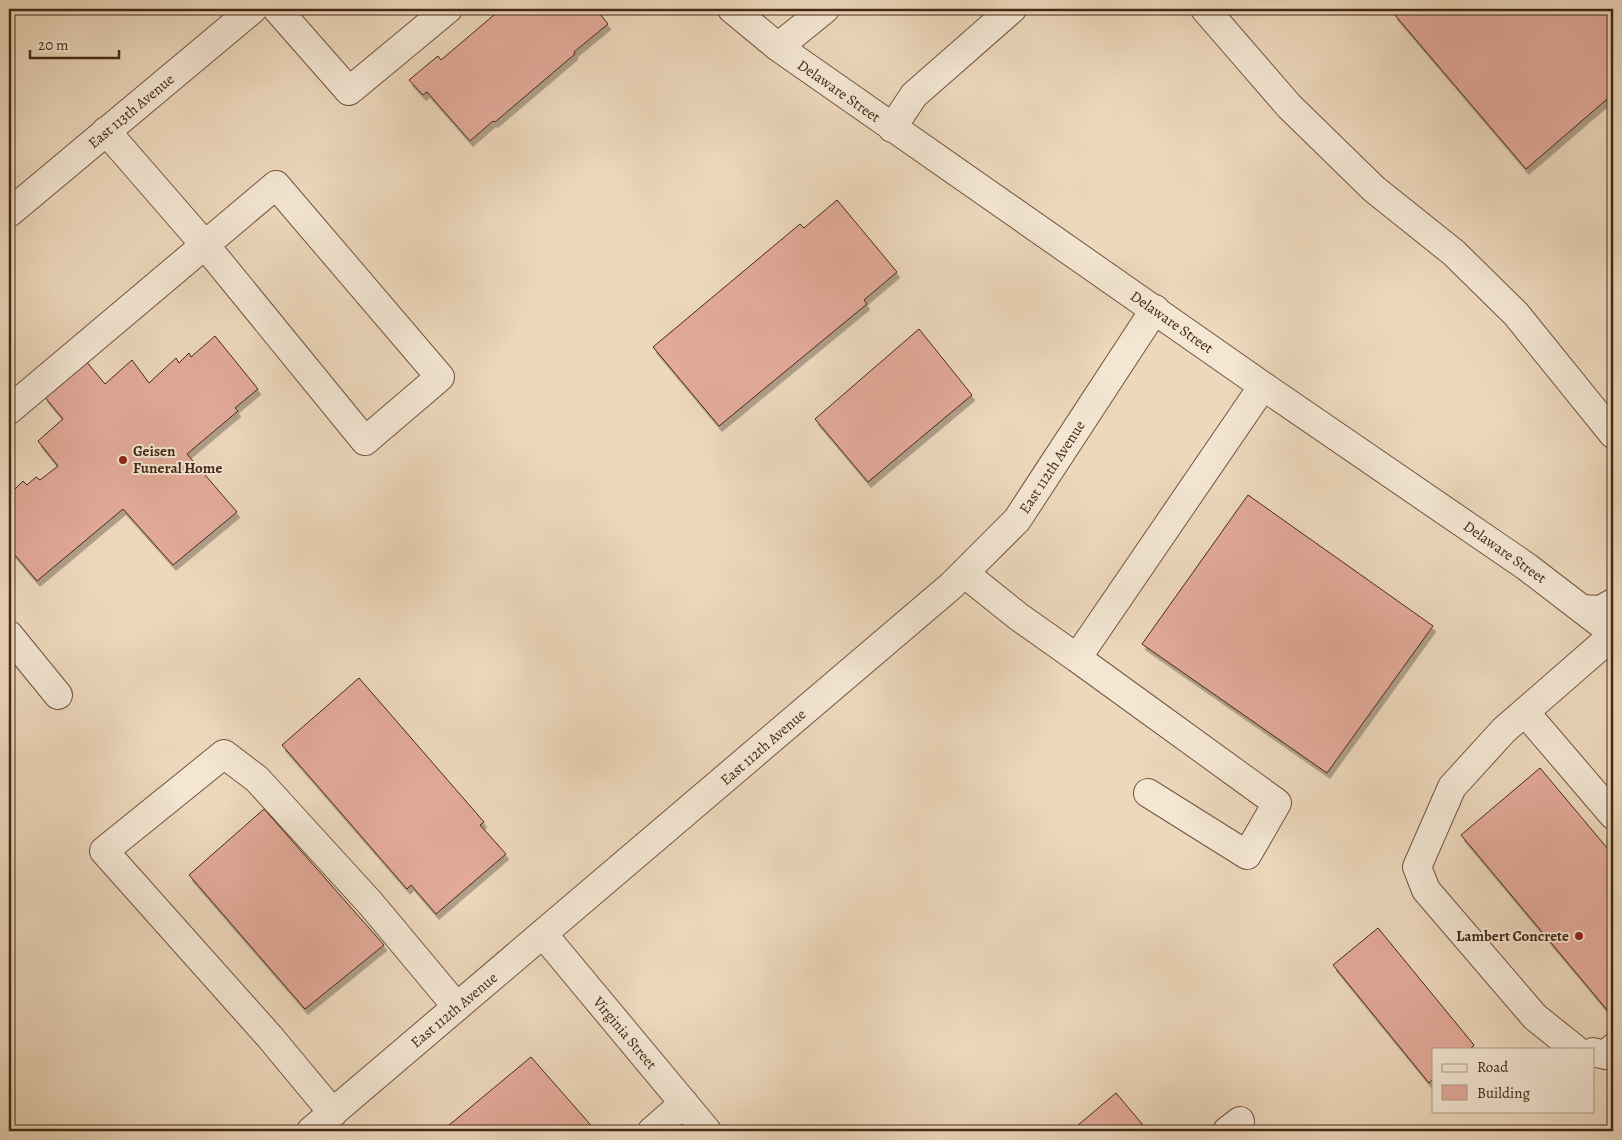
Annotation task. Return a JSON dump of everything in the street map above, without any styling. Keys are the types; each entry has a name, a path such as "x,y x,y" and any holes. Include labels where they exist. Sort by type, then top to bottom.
{"street":[{"name":"East 113th Avenue","path":"9,213 252,9"},
{"path":"277,9 349,91 448,9"},
{"name":"Delaware Street","path":"732,9 778,48 1263,386 1527,567 1613,634"},
{"path":"778,48 825,9"},
{"path":"892,128 914,94 1012,9"},
{"path":"1205,9 1289,106 1374,189 1454,253 1516,314 1613,434"},
{"path":"9,410 205,245 276,185 440,377 365,441 205,245 106,131"},
{"name":"East 112th Avenue","path":"311,1131 964,573 1017,520 1155,310"},
{"path":"1077,658 1263,386"},
{"path":"964,573 1019,617 1277,804 1247,855 1148,793"},
{"path":"1582,609 1600,610 1613,603"},
{"path":"1574,1048 1535,1017 1426,890 1417,868 1452,787 1504,730 1613,634"},
{"path":"9,635 58,695"},
{"path":"1525,712 1613,815"},
{"path":"333,1113 269,1036 104,851 224,754 257,779 372,904 457,1007"},
{"name":"Virginia Street","path":"543,934 707,1131"},
{"path":"1594,1052 1606,1054 1613,1048"},
{"path":"652,1131 684,1103"}],"building":[{"path":"501,9 596,9 608,24 495,122 493,121 470,141 427,92 423,95 409,80 438,56 441,60"},
{"path":"1401,9 1613,9 1613,94 1526,169 1394,14"},
{"path":"837,200 897,272 864,300 867,304 719,426 653,347 800,224 804,228"},
{"path":"919,329 972,395 868,482 815,419"},
{"name":"Geisen Funeral Home","path":"215,336 258,389 235,408 238,411 187,454 237,512 173,565 123,509 37,581 9,548 9,495 23,481 27,485 36,477 40,480 58,466 38,441 63,419 44,396 85,360 105,384 132,360 149,383 176,358 179,363 189,353 191,357"},
{"path":"1248,495 1433,626 1327,773 1142,644"},
{"path":"359,678 484,822 480,825 506,854 436,914 411,885 407,889 282,745"},
{"name":"Lambert Concrete","path":"1540,768 1613,855 1613,1017 1461,835"},
{"path":"264,809 384,945 305,1009 189,875"},
{"path":"1378,928 1474,1045 1471,1048 1432,1048 1432,1080 1429,1083 1333,965"},
{"path":"531,1057 596,1131 442,1131"},
{"path":"1116,1093 1148,1131 1071,1131"}],"place":[{"name":"Geisen Funeral Home","path":"123,460"},
{"name":"Lambert Concrete","path":"1579,936"}]}
